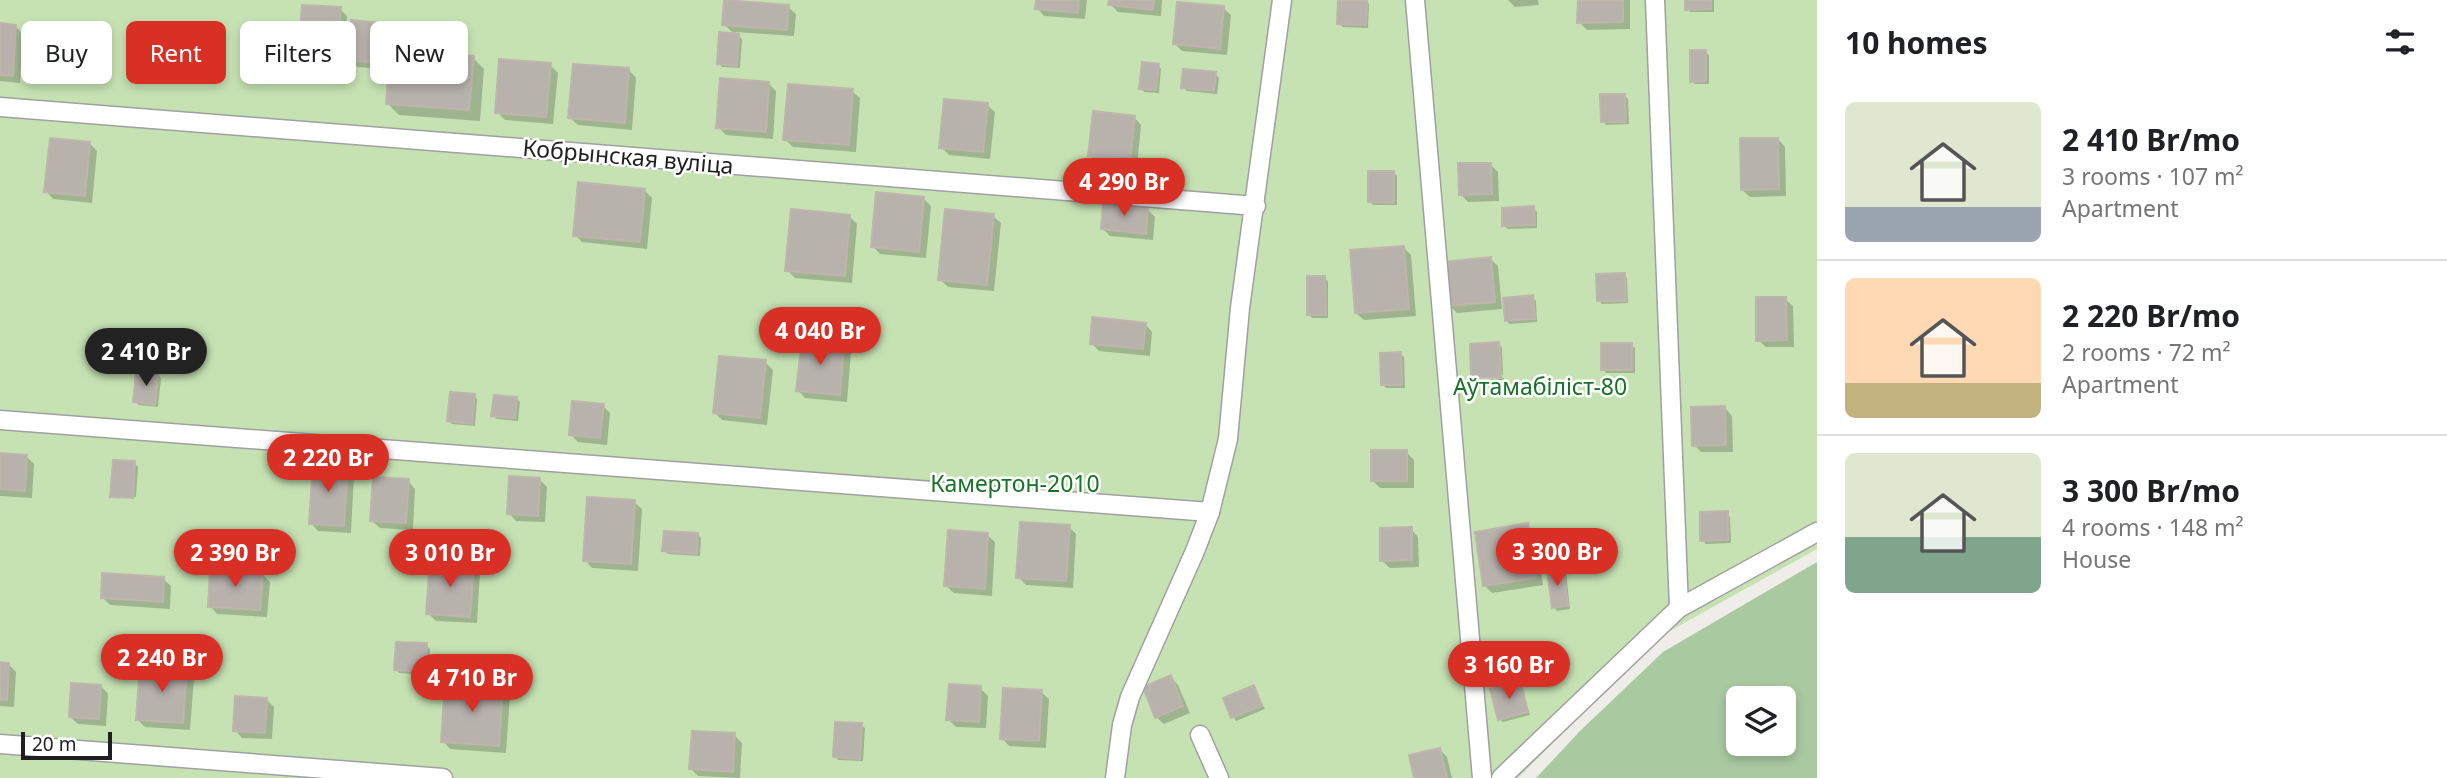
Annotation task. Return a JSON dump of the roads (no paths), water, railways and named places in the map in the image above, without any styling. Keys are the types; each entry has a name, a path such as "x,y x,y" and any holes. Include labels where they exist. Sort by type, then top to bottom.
{"lane":[{"path":"1115,778 1122,725 1130,697 1210,512 1228,439 1240,308 1282,0"},
{"path":"1415,0 1482,778"},
{"path":"1655,0 1679,608"},
{"name":"Кобрынская вуліца","path":"0,107 1256,206"},
{"path":"0,419 1210,512"},
{"path":"1501,778 1679,608 1817,532"},
{"path":"1200,735 1219,778"},
{"path":"0,744 443,778"}],"park label":[{"name":"Аўтамабіліст-80","path":"1540,387"},
{"name":"Камертон-2010","path":"1015,484"}]}
